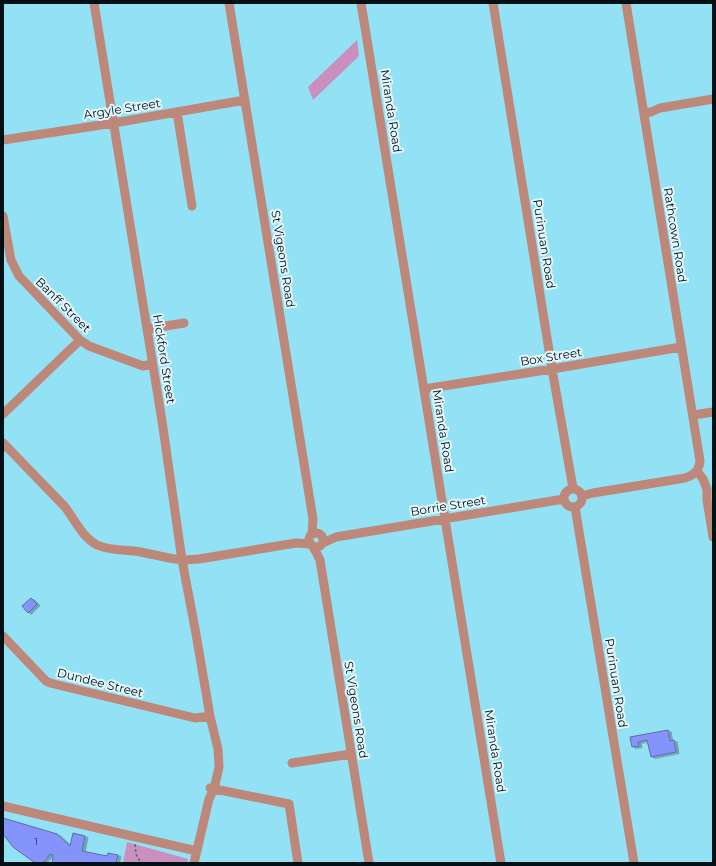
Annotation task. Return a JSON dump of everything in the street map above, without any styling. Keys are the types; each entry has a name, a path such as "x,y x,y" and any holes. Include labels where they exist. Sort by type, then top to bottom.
{"street":[{"name":"Hickford Street","path":"94,3 162,421 182,560 198,640 210,717 218,749 219,767 209,799 194,863"},
{"name":"St Vigeons Road","path":"229,3 369,863"},
{"name":"Miranda Road","path":"361,3 501,863"},
{"name":"Purinuan Road","path":"493,3 552,369 573,488"},
{"name":"Rathcown Road","path":"626,3 700,462 700,466 695,473"},
{"path":"643,110 650,107 660,108 713,99"},
{"name":"Argyle Street","path":"3,140 114,123 245,100"},
{"path":"177,112 192,206"},
{"name":"Banff Street","path":"3,216 11,260 19,276 80,340 89,346 143,366 152,364"},
{"path":"147,329 184,323"},
{"path":"3,414 80,340"},
{"name":"Box Street","path":"424,389 681,347"},
{"path":"693,415 713,412"},
{"name":"Borrie Street","path":"3,443 71,515 90,533 100,540 134,551 182,560 199,559 564,499"},
{"path":"582,496 683,478 695,473 707,500 713,537"},
{"path":"573,488 579,490 583,499 580,504 575,507 568,505 564,499 564,495 568,490 573,488"},
{"name":"Purinuan Road","path":"575,507 634,863"},
{"name":"Dundee Street","path":"3,636 50,684 195,718 210,717"},
{"path":"292,763 351,754"},
{"path":"212,788 289,804 298,863"},
{"path":"3,806 197,851"}],"path":[{"path":"136,838 136,854 141,863"}],"shaded area":[{"path":"357,40 359,56 313,100 308,87"},
{"path":"127,842 188,859 187,863 123,863"}],"building":[{"path":"31,598 37,604 28,613 22,606"},
{"path":"668,730 670,741 674,740 676,752 651,757 647,740 638,742 639,746 632,747 630,737"},
{"path":"3,818 57,834 70,846 73,833 85,836 82,851 107,856 108,853 118,855 116,863 52,863 53,855 50,854 43,863 35,863 13,847 3,834"}]}
